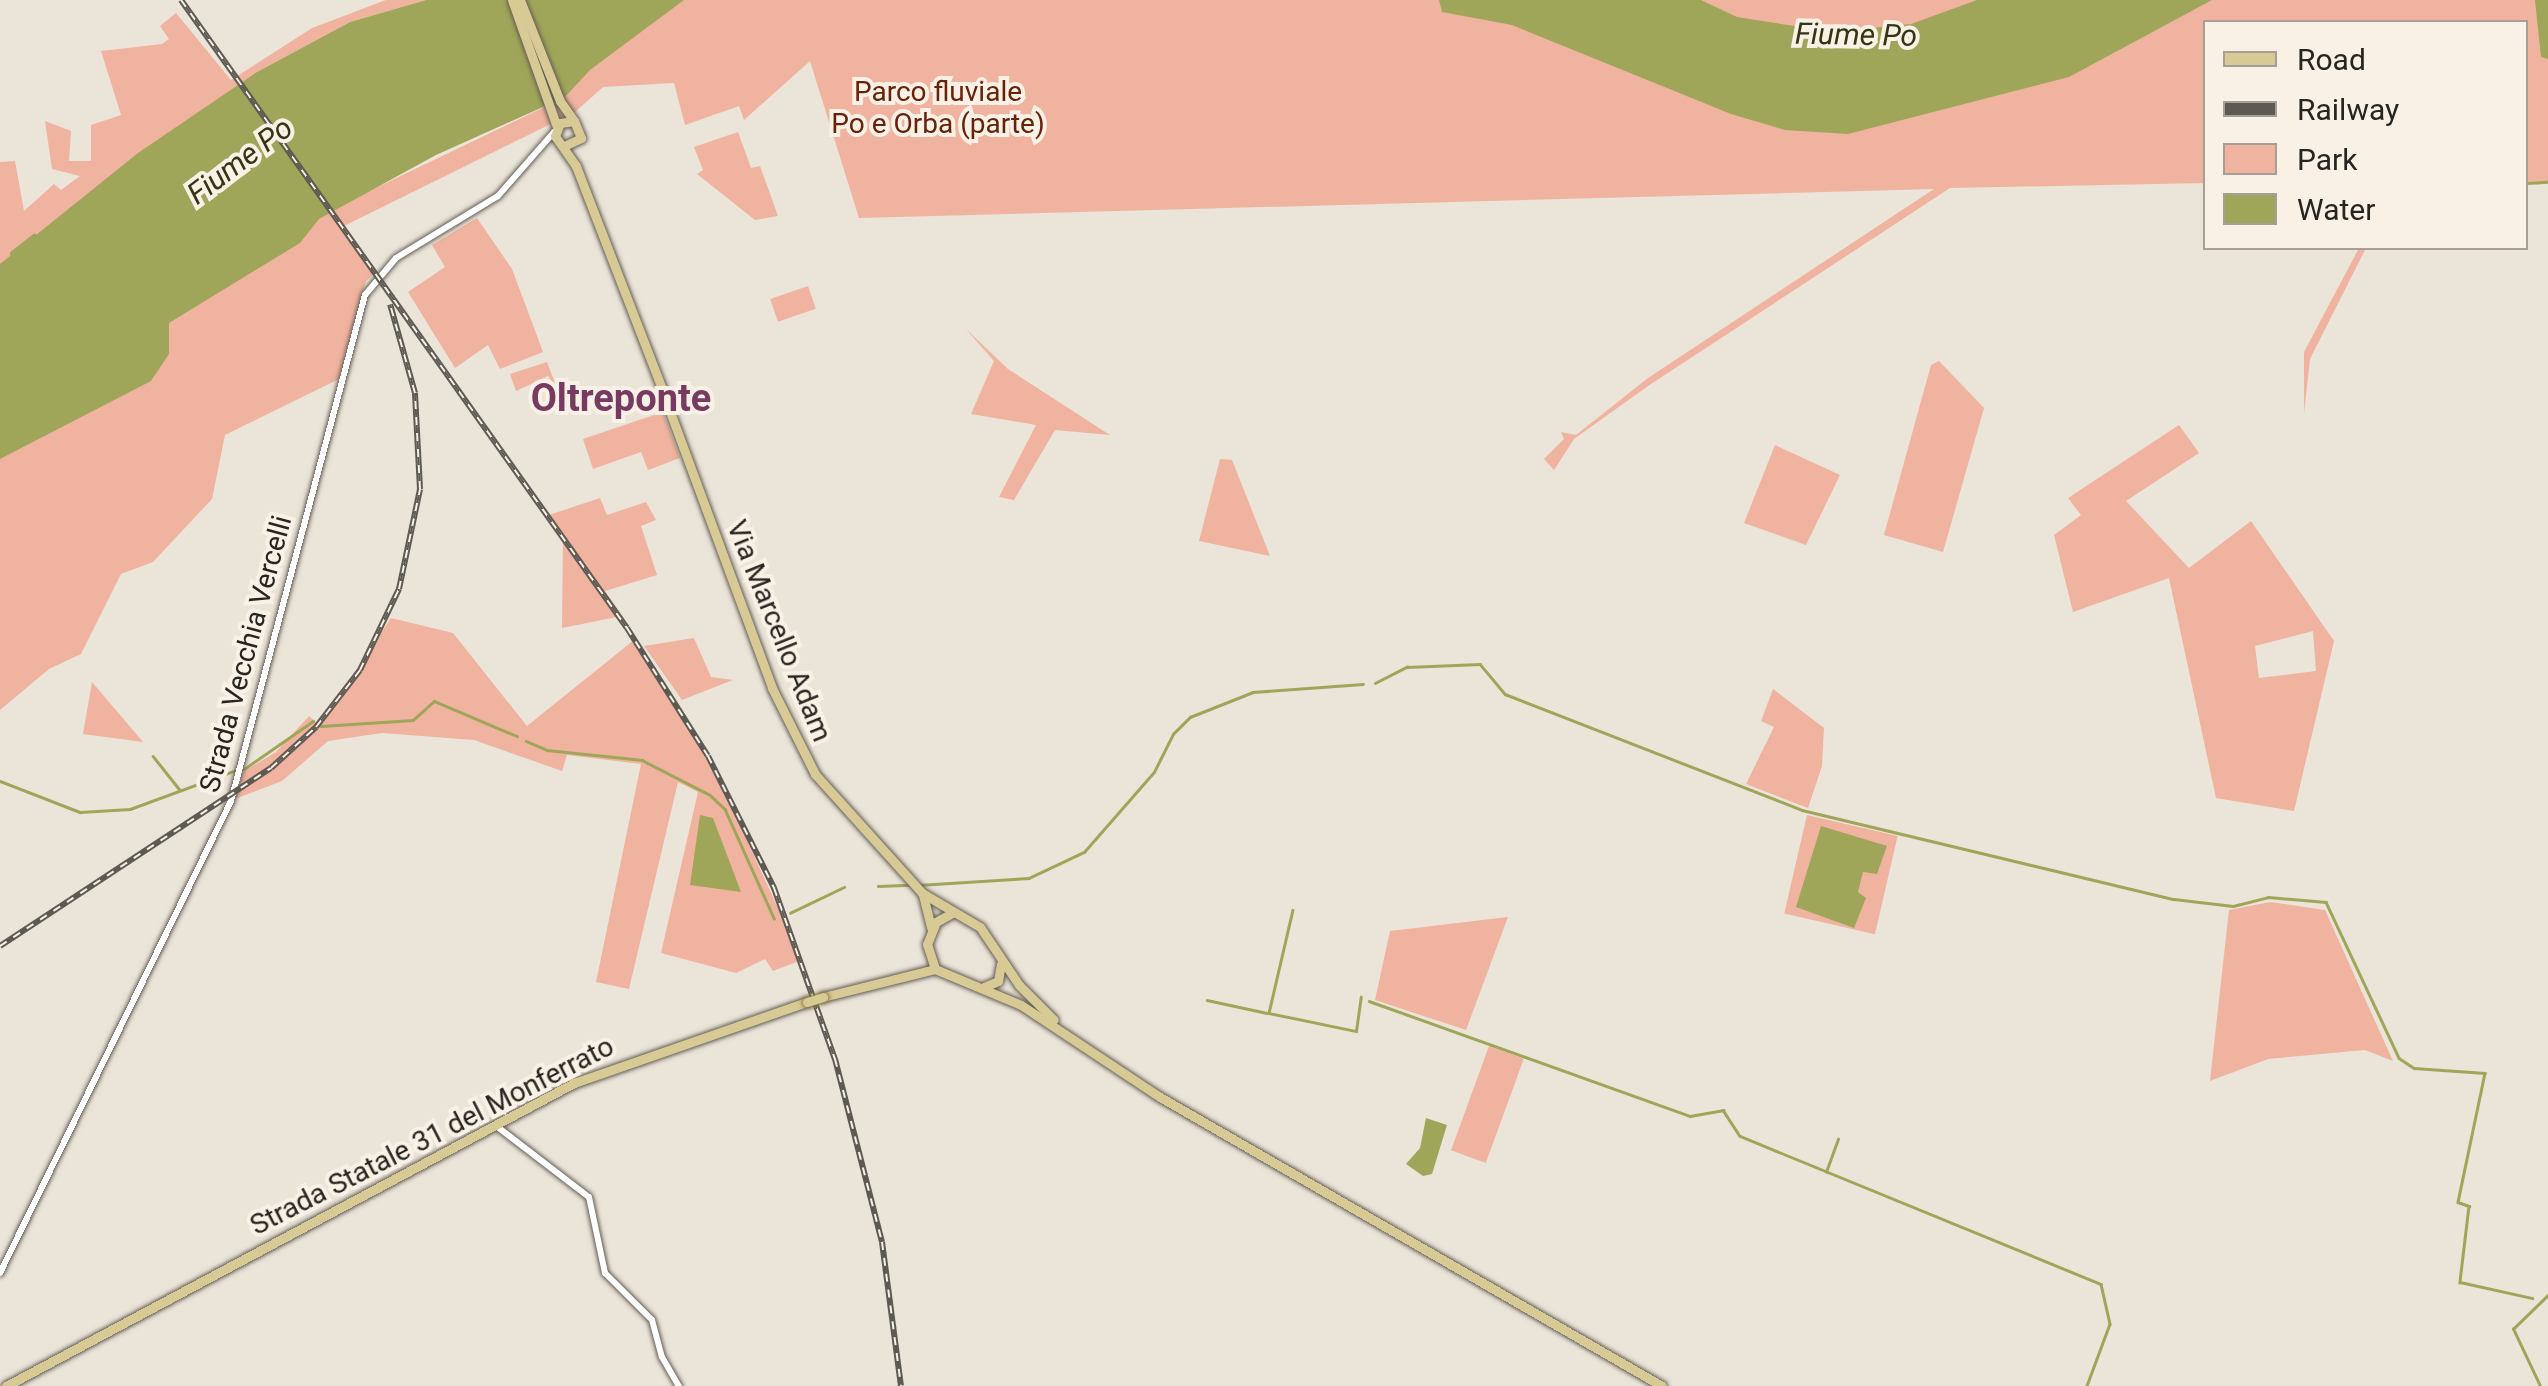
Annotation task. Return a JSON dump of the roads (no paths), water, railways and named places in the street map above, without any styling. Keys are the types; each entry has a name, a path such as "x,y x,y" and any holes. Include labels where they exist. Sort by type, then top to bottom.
{"main road":[{"name":"Via Marcello Adam","path":"512,0 562,145 576,166 799,748 848,818 918,889 952,914"},
{"path":"520,0 571,118 582,130 579,142 562,145"},
{"path":"556,126 571,118"},
{"name":"Via Marcello Adam","path":"576,166 579,142"},
{"name":"Via Marcello Adam","path":"918,889 932,931"},
{"path":"1067,1032 998,957 980,927 952,914 932,931 927,944 935,969 981,987 1067,1032 1160,1097 1662,1386"},
{"name":"Strada Statale 31 del Monferrato","path":"899,973 927,944"},
{"path":"981,987 1000,979 998,957"},
{"name":"Strada Statale 31 del Monferrato","path":"6,1386 495,1125 618,1064 899,973 935,969"}],"street":[{"name":"Strada Vecchia Vercelli","path":"0,1273 231,801 365,295 396,258 498,196 542,148 556,126"},
{"path":"542,148 562,145"},
{"path":"495,1125 589,1197 605,1274 652,1320 662,1357 679,1386"}],"water":[{"name":"Fiume Po","path":"426,0 684,0 590,70 565,97 436,155 319,219 300,243 169,323 169,354 151,381 0,459 0,264 138,153 257,72 350,22"},
{"name":"Fiume Po","path":"1439,0 1701,0 1737,17 1833,32 1911,24 1977,0 2212,0 2069,77 1848,134 1785,130 1731,114 1512,25 1442,12"},
{"path":"2535,0 2548,0 2548,59 2541,57"},
{"path":"700,815 713,818 741,892 690,885"},
{"path":"1821,826 1887,846 1877,874 1863,872 1858,892 1866,898 1854,928 1796,907"},
{"path":"1426,1118 1447,1125 1432,1174 1423,1176 1406,1164 1420,1148"}],"waterway":[{"path":"2528,183 2548,182"},
{"path":"12,253 34,236"},
{"path":"1375,683 1407,667 1480,664 1505,694 1802,810 2174,899 2233,906 2268,897 2326,902 2399,1058 2414,1068 2485,1073 2458,1202 2469,1206 2460,1282 2532,1298"},
{"path":"918,885 1029,878 1084,852 1154,772 1173,734 1190,717 1253,692 1363,684"},
{"path":"321,726 413,720 434,701 517,736"},
{"path":"244,769 313,721"},
{"path":"526,741 547,750 642,760 710,795 725,809 774,918"},
{"path":"153,756 180,790"},
{"path":"0,781 80,812 130,809 236,770"},
{"path":"878,886 910,885"},
{"path":"790,913 844,887"},
{"path":"1293,910 1269,1013 1356,1031 1361,997"},
{"path":"1207,1000 1267,1013"},
{"path":"1369,1001 1690,1116 1723,1110 1740,1136 2101,1284 2110,1324 2087,1386"},
{"path":"1826,1172 1838,1139"},
{"path":"2540,1386 2513,1329 2548,1295"}],"railway":[{"path":"181,0 627,628 708,756 774,888 835,1059 882,1242 901,1386"},
{"path":"0,946 271,768 316,727 360,670 399,589 420,489 415,393 390,304"}],"district":[{"name":"Oltreponte","path":"621,399"}],"park label":[{"name":"Parco fluviale Po e Orba (parte)","path":"938,108"}]}
